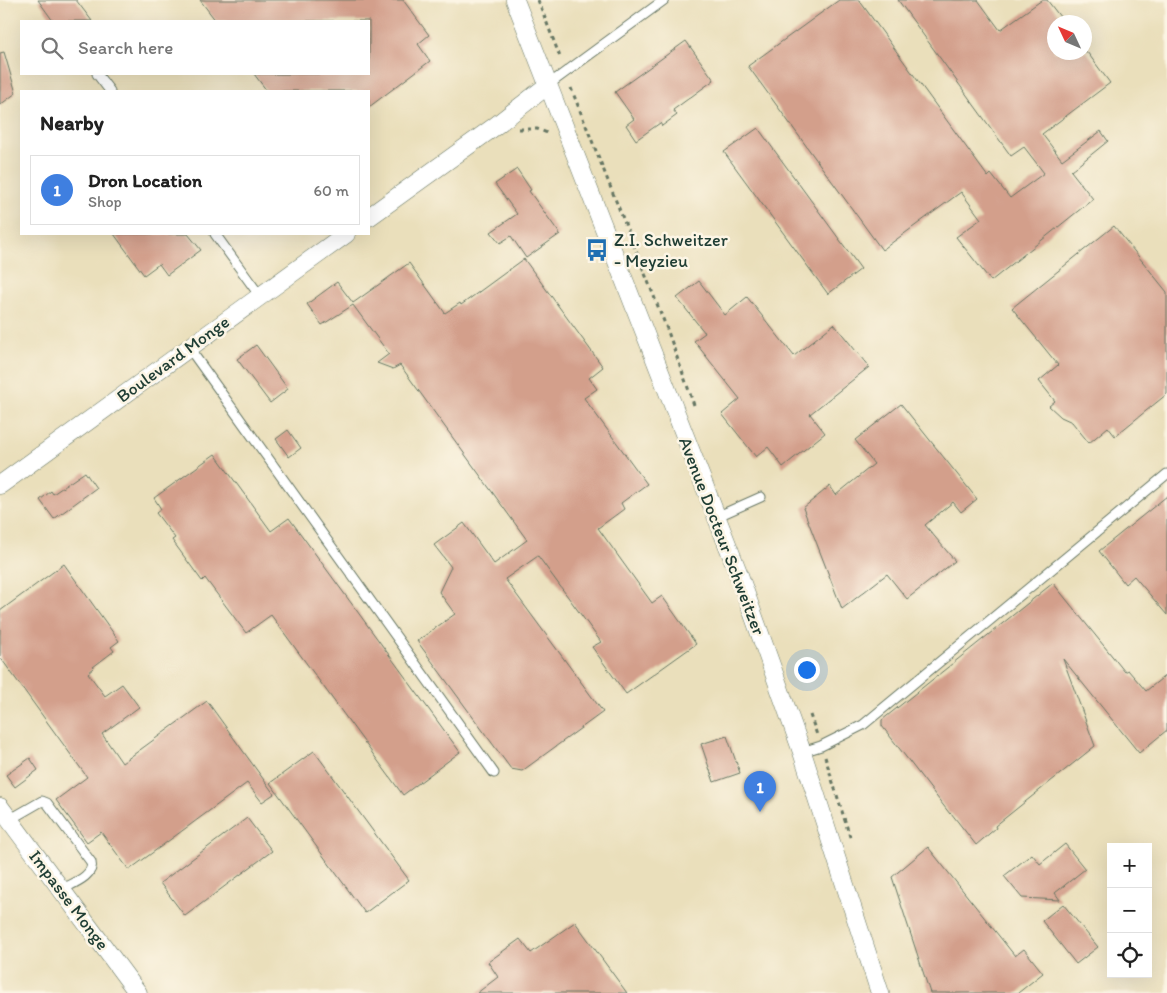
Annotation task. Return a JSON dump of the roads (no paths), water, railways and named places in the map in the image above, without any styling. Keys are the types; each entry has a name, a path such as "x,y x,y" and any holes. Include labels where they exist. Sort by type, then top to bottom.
{"street":[{"name":"Avenue Docteur Schweitzer","path":"515,0 738,572 802,752 880,993"},
{"path":"370,216 494,127 548,85"},
{"name":"Boulevard Monge","path":"0,485 345,235"},
{"name":"Impasse Monge","path":"5,813 138,993"}],"lane":[{"path":"548,85 664,0"},
{"path":"98,75 109,90"},
{"path":"216,235 260,296"},
{"path":"189,348 494,773"},
{"path":"802,752 821,746 862,725 1167,474"},
{"path":"716,517 761,497"},
{"path":"5,813 42,801 48,803 91,862 90,871 78,881 61,890"}],"place":[{"name":"Z.I. Schweitzer - Meyzieu","path":"597,250"},
{"name":"Dron Location","path":"760,812"}]}
